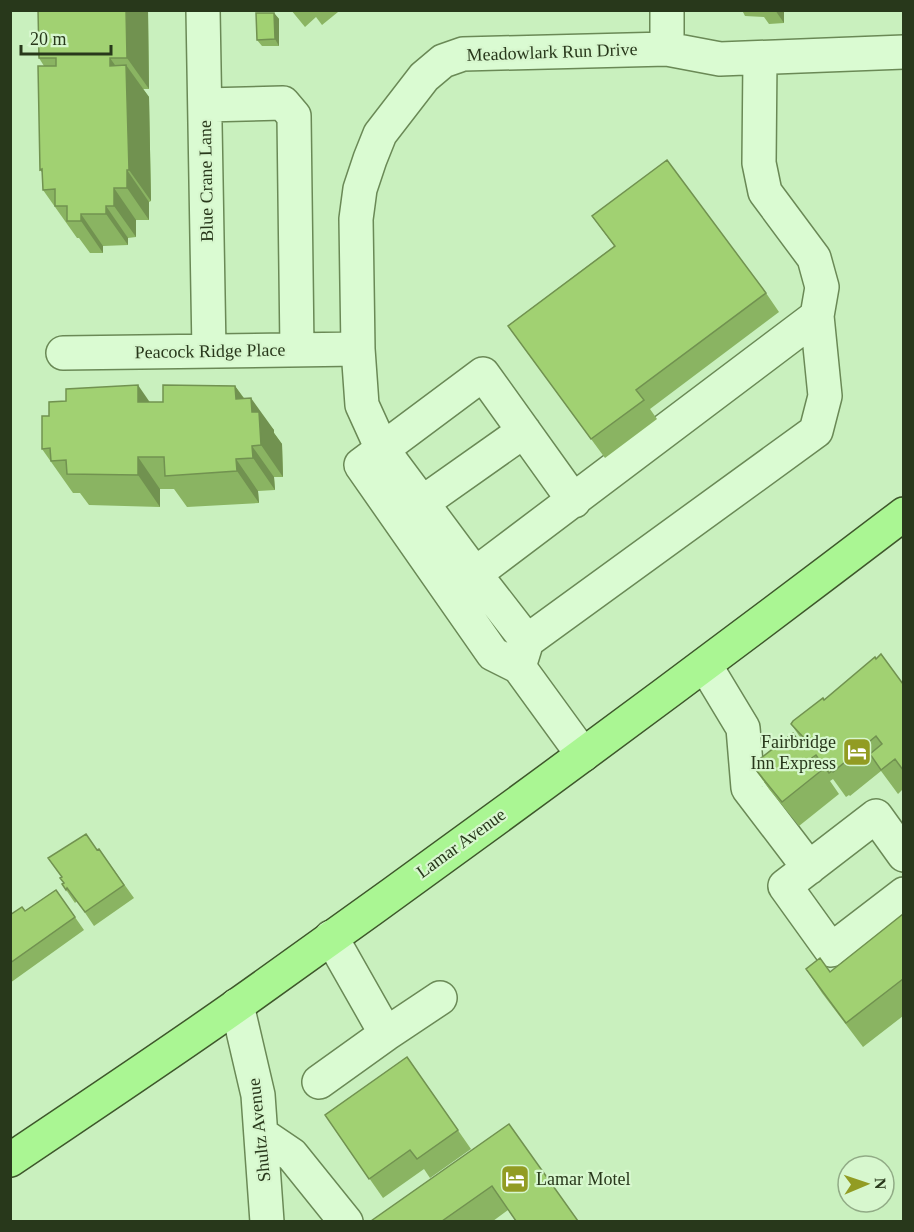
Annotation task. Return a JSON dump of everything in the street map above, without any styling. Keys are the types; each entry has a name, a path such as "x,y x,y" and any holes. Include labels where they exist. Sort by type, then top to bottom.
{"main road":[{"name":"Lamar Avenue","path":"10,1160 237,1005 332,937 705,665 903,514"}],"street":[{"name":"Blue Crane Lane","path":"204,10 209,351"},
{"path":"666,10 667,49"},
{"name":"Meadowlark Run Drive","path":"583,755 475,574 382,449 362,405 358,349 356,219 360,189 380,134 424,77 443,61 463,54 667,49 720,59 903,52"},
{"path":"574,501 483,374 361,465 493,654 523,654 816,431 825,396 817,316 822,287 814,258 765,192 759,163 760,58"},
{"path":"205,105 283,103 294,116 297,350"},
{"path":"475,574 817,316"},
{"name":"Peacock Ridge Place","path":"63,353 358,349"},
{"path":"422,503 524,431"},
{"path":"705,665 743,728 748,788 808,868"},
{"path":"903,855 876,816 785,886 831,950 903,894"},
{"path":"332,937 386,1034"},
{"path":"320,1082 440,998"},
{"name":"Shultz Avenue","path":"237,1005 258,1095 267,1221"},
{"path":"261,1134 292,1155 346,1221"}],"building":[{"path":"38,10 126,10 127,58 110,58 110,66 126,65 129,170 127,170 127,188 114,188 114,206 106,206 106,214 81,214 81,221 67,221 67,206 55,206 55,189 43,190 42,169 40,170 38,66 56,66 56,58 39,58"},
{"path":"256,13 274,13 275,39 257,40"},
{"path":"667,160 766,293 636,390 644,400 591,439 508,326 615,246 592,216"},
{"path":"138,385 138,402 163,402 163,385 235,386 236,399 251,398 252,412 259,412 261,445 252,446 253,458 236,459 237,471 165,476 164,457 138,457 138,475 67,474 66,460 51,461 50,448 42,449 42,416 49,416 49,402 66,401 66,389"},
{"path":"881,654 903,684 903,770 895,759 881,770 870,754 882,744 876,736 833,772 829,773 816,755 812,758 822,770 782,802 752,765 793,733 799,742 804,738 791,724 793,721 823,698 824,700"},
{"path":"86,834 124,885 85,912 67,888 66,890 60,878 62,877 48,858"},
{"path":"56,890 75,917 10,963 10,915 22,907 25,911"},
{"path":"903,914 903,979 846,1023 806,969 820,958 830,972"},
{"path":"407,1057 458,1130 417,1159 410,1150 369,1179 325,1115"},
{"path":"509,1124 578,1221 516,1221 492,1186 442,1221 371,1221"}],"place":[{"name":"Fairbridge Inn Express","path":"857,752"},
{"name":"Lamar Motel","path":"515,1179"}]}
